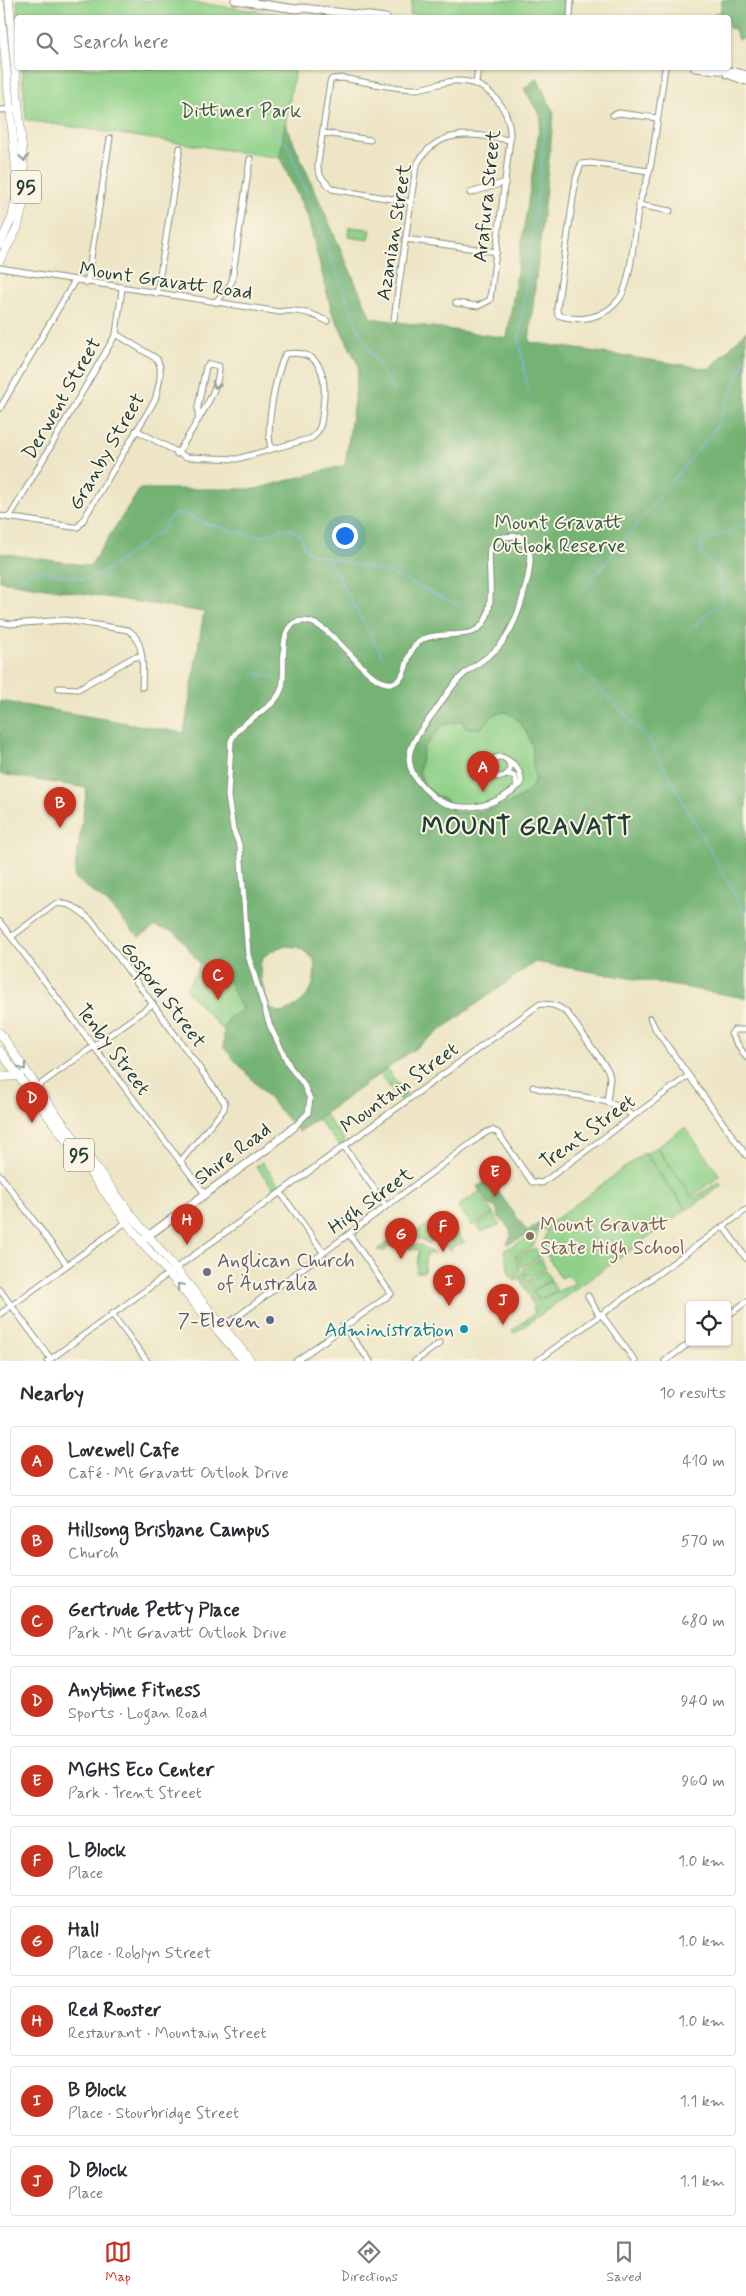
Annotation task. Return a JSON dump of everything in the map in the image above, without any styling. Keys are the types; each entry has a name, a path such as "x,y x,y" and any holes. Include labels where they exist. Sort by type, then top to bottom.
{"main road":[{"name":"95","path":"0,244 12,218 18,189 16,110 9,0"},
{"path":"234,0 296,9 303,8 361,15"},
{"name":"95","path":"0,4 2,38 16,110 26,193 17,229 0,260"},
{"path":"296,9 320,15"},
{"path":"712,70 731,71 746,75"},
{"path":"720,71 746,81"},
{"name":"95","path":"0,1033 3,1050 20,1076 34,1089"},
{"name":"95","path":"3,1050 130,1219 244,1361"},
{"path":"0,1078 20,1076"},
{"name":"Shire Road","path":"145,1238 294,1126"},
{"name":"95","path":"220,1329 251,1361"}],"street":[{"path":"570,15 571,0"},
{"path":"410,202 332,189 321,177 318,169 330,82 332,79 343,78 416,89 456,81 476,83 478,70"},
{"path":"649,171 590,163 581,164 576,178 557,309 558,316 582,320 594,317 615,304 622,296 627,280 639,205 649,171 665,70"},
{"name":"Arafura Street","path":"456,303 478,306 490,300 510,140 511,127 504,109 491,92 476,83"},
{"path":"0,110 16,110"},
{"path":"613,115 619,113 657,118"},
{"path":"324,133 370,140"},
{"name":"Azanian Street","path":"394,319 416,166 422,155 435,143 460,134 471,133 510,140"},
{"path":"87,283 110,138"},
{"path":"157,294 180,148"},
{"path":"216,302 228,290 232,281 250,159"},
{"path":"470,193 506,182"},
{"path":"639,205 670,211"},
{"path":"405,239 497,252"},
{"name":"Mount Gravatt Road","path":"0,268 74,282 280,312 287,310 305,312 327,321"},
{"path":"0,408 74,282"},
{"name":"Derwent Street","path":"9,518 116,334 122,288"},
{"name":"Granby Street","path":"0,516 78,527 154,400 160,366 157,359 116,334"},
{"path":"136,430 177,454 186,457 237,459 312,438 319,431 326,390 324,374 316,361 308,356 294,353 285,354 279,369 269,433 271,448"},
{"path":"177,454 198,416 207,405 220,376 219,366 208,364 206,367 198,406 198,416"},
{"path":"294,1126 308,1113 310,1099 304,1083 290,1067 270,1026 251,964 240,847 233,829 228,796 231,741 234,734 268,706 282,688 285,671 286,631 294,623 302,620 314,623 329,632 360,665 381,681 391,683 400,680 404,676 410,651 424,639 474,631 481,626 486,618 491,594 490,548 502,536 519,536 526,542 530,551 531,561 523,598 513,626 494,652 455,683 418,733 409,754 412,771 418,782 440,801 450,805 464,808 480,807 517,787 521,782 520,774 515,765 506,759 495,758 489,766 493,775 499,777 511,774 515,777 517,787"},
{"path":"0,622 11,624 65,620 128,630 135,634 141,656 142,688"},
{"path":"59,688 78,689 132,658 141,656"},
{"path":"506,759 510,767 506,775"},
{"name":"Gosford Street","path":"11,937 54,904 63,902 70,904 92,921 225,1103 224,1109 180,1162"},
{"name":"Tenby Street","path":"1,926 205,1194"},
{"path":"34,1089 93,1045 153,1004"},
{"name":"Mountain Street","path":"53,1359 112,1314 540,1004 552,1004 566,1012 608,1070 610,1078 607,1102"},
{"path":"650,1018 656,1030 688,1076 746,1155"},
{"path":"746,1030 733,1030 731,1034 732,1039 746,1058"},
{"name":"Trent Street","path":"492,1130 498,1133 532,1182 536,1184 542,1183 688,1076"},
{"path":"533,1087 607,1102 623,1108 633,1116"},
{"name":"High Street","path":"220,1329 322,1252 485,1133 492,1130"},
{"path":"344,1146 386,1206"},
{"path":"0,1174 67,1265"},
{"path":"281,1193 322,1252"},
{"path":"537,1361 746,1209"},
{"path":"0,1314 130,1219"},
{"path":"723,1226 746,1258"},
{"path":"296,1361 343,1326 391,1294 349,1234"},
{"path":"0,1290 53,1359"},
{"path":"588,1296 635,1361"},
{"path":"731,1313 746,1302"},
{"path":"112,1314 146,1361"},
{"path":"343,1326 370,1361"},
{"path":"414,1361 440,1343"},
{"path":"665,1361 686,1346"}],"green space":[{"path":"17,0 175,0 287,15 18,15"},
{"path":"412,0 569,0 568,15 410,14"},
{"path":"722,0 746,0 746,40 743,38 738,40 735,29 731,28 731,15 714,15 715,13 720,13"},
{"name":"Dittmer Park","path":"22,70 295,70 280,158 26,120"},
{"name":"Mount Gravatt Outlook Reserve","path":"537,78 554,113 529,342 710,369 746,331 746,998 535,962 299,1132 224,1048 224,1029 231,1017 242,1010 229,981 200,964 176,932 155,926 139,937 106,902 74,877 87,788 0,774 0,701 184,733 204,612 0,581 0,553 90,566 140,489 256,489 345,465 359,366 332,312 307,215 280,158 285,123 371,318 507,338 541,117 524,89","holes":["505,712 518,721 528,736 533,749 534,782 528,791 519,798 498,808 474,813 454,812 449,802 437,796 424,785 419,771 424,747 444,725 462,721 465,727 480,729 495,714","283,946 299,947 314,959 315,969 312,986 305,998 282,1013 273,1010 266,999 260,966 265,956"]},
{"path":"349,227 371,229 369,240 348,237"},
{"path":"505,712 518,721 528,736 533,749 534,782 528,791 519,798 498,808 474,813 454,812 447,800 437,796 424,785 419,771 424,747 444,725 462,721 465,727 475,728 495,714"},
{"path":"200,964 229,981 243,1010 229,1017 223,1030 186,990"},
{"path":"387,1069 407,1095 400,1100 379,1074"},
{"path":"324,1113 345,1141 340,1146 317,1119"},
{"path":"685,1127 720,1176 692,1196 657,1147"},
{"path":"656,1147 693,1198 719,1182 721,1186 687,1210 646,1154"},
{"path":"644,1153 686,1210 515,1333 512,1331 535,1313 532,1308 534,1306 520,1278 514,1281 512,1278 523,1272 538,1301 575,1283 568,1275 561,1278 542,1247 548,1225"},
{"path":"262,1162 281,1187 276,1191 256,1166"},
{"path":"489,1179 527,1231 542,1221 545,1229 507,1244 511,1236 510,1230 499,1217 496,1208 490,1205 477,1187"},
{"path":"479,1192 493,1213 472,1226 458,1206"},
{"path":"446,1214 464,1243 453,1246 451,1250 433,1238 429,1244 415,1239 399,1243 422,1228"},
{"path":"494,1214 500,1224 482,1232 477,1225"},
{"path":"538,1234 533,1246 515,1256 521,1270 510,1276 504,1250"},
{"path":"392,1239 399,1246 421,1245 434,1254 426,1254 424,1272 416,1272 419,1250 387,1246 385,1251 377,1250"},
{"path":"535,1248 540,1257 522,1267 517,1257"},
{"path":"541,1259 546,1269 528,1278 523,1269"},
{"path":"546,1271 551,1280 534,1289 529,1280"},
{"path":"552,1281 557,1291 539,1299 534,1290"}],"waterway":[{"path":"528,392 519,340 547,116"},
{"path":"271,131 288,145 359,331 394,392"},
{"path":"583,591 717,426 746,358"},
{"path":"19,580 32,571 43,571 83,579 102,573 164,529 167,520 174,515 184,513 203,523 260,537 283,528 293,530 300,535 305,549 315,555 387,572 459,605"},
{"path":"694,626 723,600 718,570 702,556 701,542 746,524"},
{"path":"329,560 382,656"},
{"path":"575,664 647,737 746,915"},
{"path":"254,673 274,677"}],"place":[{"name":"Lovewell Cafe","path":"483,792"},
{"name":"Hillsong Brisbane Campus","path":"60,828"},
{"name":"Gertrude Petty Place","path":"218,1000"},
{"name":"Anytime Fitness","path":"32,1123"},
{"name":"MGHS Eco Center","path":"495,1197"},
{"name":"Mount Gravatt State High School","path":"530,1236"},
{"name":"Red Rooster","path":"187,1245"},
{"name":"L Block","path":"443,1252"},
{"name":"Hall","path":"401,1259"},
{"name":"Anglican Church of Australia","path":"207,1272"},
{"name":"B Block","path":"449,1306"},
{"name":"7-Eleven","path":"270,1320"},
{"name":"D Block","path":"503,1325"},
{"name":"Administration","path":"464,1329"}],"district":[{"name":"MOUNT GRAVATT","path":"527,825"}]}
